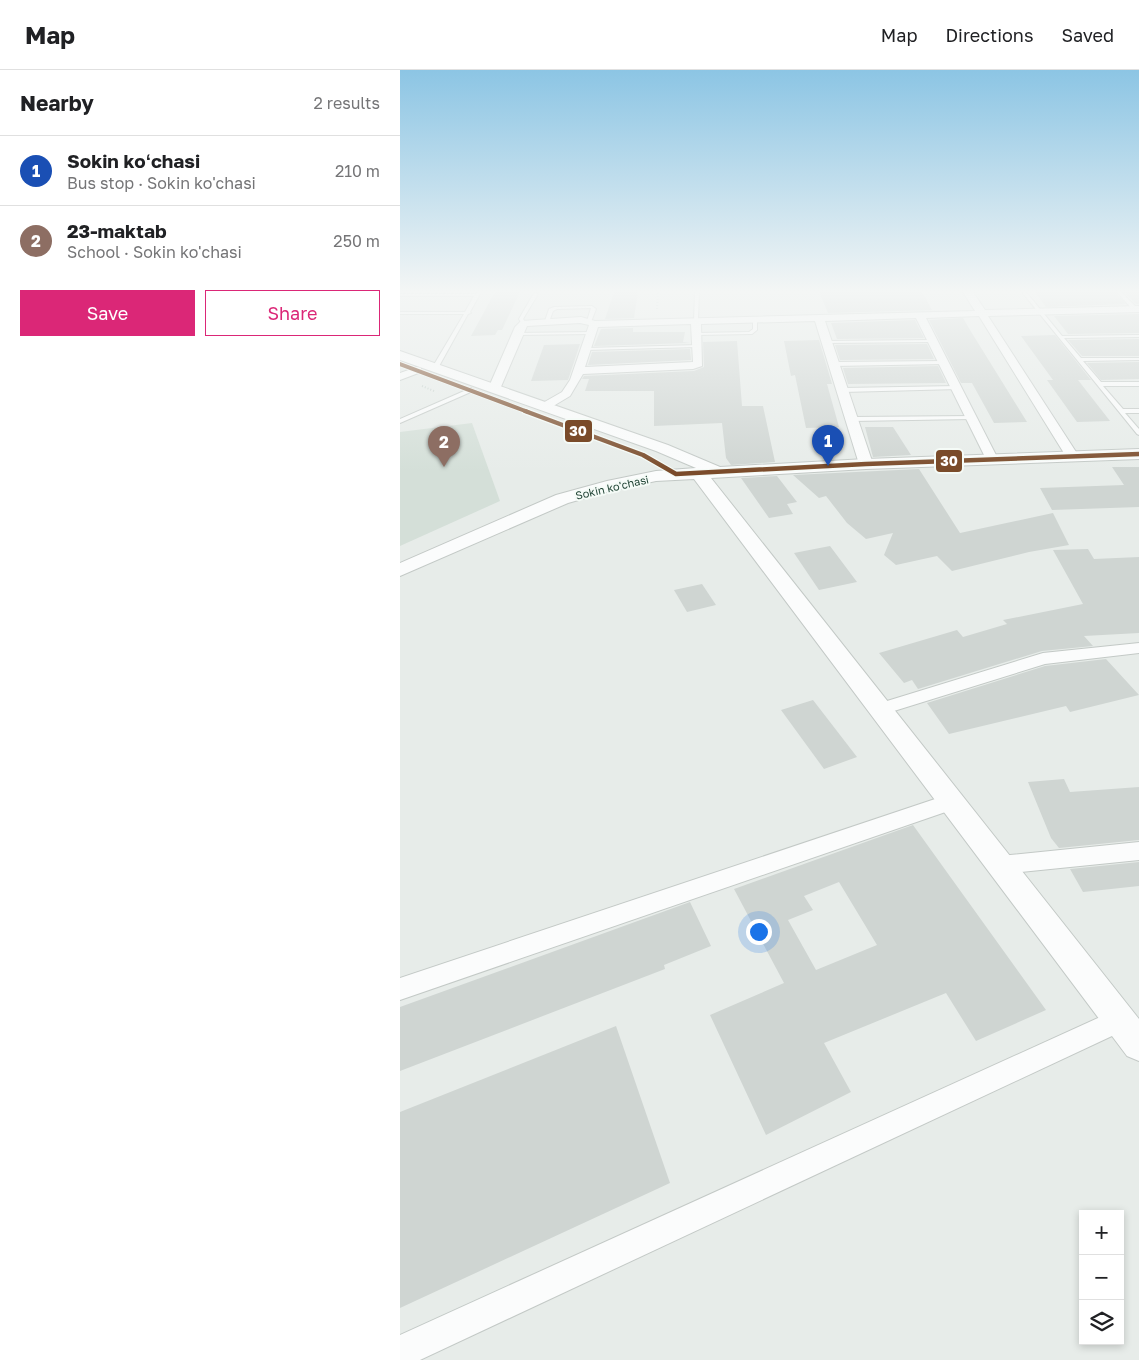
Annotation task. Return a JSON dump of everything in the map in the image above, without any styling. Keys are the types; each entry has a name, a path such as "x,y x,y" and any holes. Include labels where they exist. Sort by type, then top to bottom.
{"street":[{"path":"494,389 509,352"},
{"path":"546,407 566,394 576,380 585,352"},
{"path":"579,371 693,366 698,364 697,352"},
{"path":"831,352 866,464"},
{"path":"939,352 992,459"},
{"path":"1007,352 1072,455"},
{"path":"400,355 662,448 697,473 1139,1045"},
{"path":"400,364 417,377"},
{"path":"400,376 417,377 471,390 643,455 697,473"},
{"name":"Sokin ko'chasi","path":"400,570 562,499 607,486 697,473 1072,455 1139,454"},
{"path":"881,709 1043,659 1139,648"},
{"path":"400,989 953,802"},
{"path":"1000,864 1139,851"},
{"path":"400,1352 1120,1020"}],"lane":[{"path":"436,368 445,352"},
{"path":"1073,352 1139,433"},
{"path":"1079,360 1139,358"},
{"path":"834,364 944,363"},
{"path":"1099,384 1139,384"},
{"path":"843,390 957,388"},
{"path":"400,421 471,390"},
{"path":"1121,411 1139,411"},
{"path":"852,419 972,417"}],"path":[{"path":"417,377 452,398"}],"shaded area":[{"path":"472,423 500,501 400,546 400,432"}],"building":[{"path":"541,352 577,352 568,380 531,381"},
{"path":"592,352 690,352 691,360 588,365"},
{"path":"703,352 738,352 742,406 763,406 775,462 731,465 726,458 722,423 654,426 654,391 585,391 589,379 582,379 584,376 694,371 704,367"},
{"path":"786,352 823,352 832,384 827,384 839,427 806,428 795,375 791,376"},
{"path":"837,352 931,352 934,359 840,360"},
{"path":"945,352 984,352 1027,422 994,423 972,383 961,383"},
{"path":"1033,352 1069,352 1091,380 1078,380 1110,421 1077,422 1047,380 1053,380"},
{"path":"1079,352 1139,352 1139,356 1082,356"},
{"path":"1139,362 1139,379 1101,380 1087,363"},
{"path":"938,366 946,383 848,384 843,368"},
{"path":"865,427 893,427 911,455 873,457"},
{"path":"1112,467 1139,467 1139,507 1052,510 1040,488 1124,485"},
{"path":"919,469 960,533 1053,513 1069,545 1029,552 952,571 937,556 896,565 884,555 893,533 866,539 847,523 826,496 819,498 793,475"},
{"path":"777,476 797,502 787,504 793,514 769,518 741,478"},
{"path":"830,546 857,582 819,590 794,553"},
{"path":"1088,549 1094,559 1139,557 1139,633 1084,636 1093,646 1042,651 918,689 912,680 904,683 879,653 957,630 963,637 1007,624 1003,620 1083,604 1053,550"},
{"path":"702,584 716,605 687,612 674,590"},
{"path":"1106,659 1139,695 1070,712 1066,706 949,734 927,703 1045,666"},
{"path":"813,700 857,757 824,769 781,710"},
{"path":"1064,779 1070,792 1139,787 1139,840 1059,848 1051,838 1028,782"},
{"path":"913,825 1046,1010 976,1041 946,993 824,1043 851,1092 766,1135 710,1015 784,983 734,889","holes":["839,882 877,945 816,970 788,920 813,910 804,896"]},
{"path":"1139,862 1139,886 1083,892 1070,869"},
{"path":"690,902 711,946 664,965 665,969 400,1071 400,1007"},
{"path":"616,1026 670,1183 400,1308 400,1112"}],"transit line":[{"name":"30","path":"400,364 643,455 676,474 866,464 1139,454"}],"place":[{"name":"Sokin koʻchasi","path":"828,466"},
{"name":"23-maktab","path":"444,467"}]}
